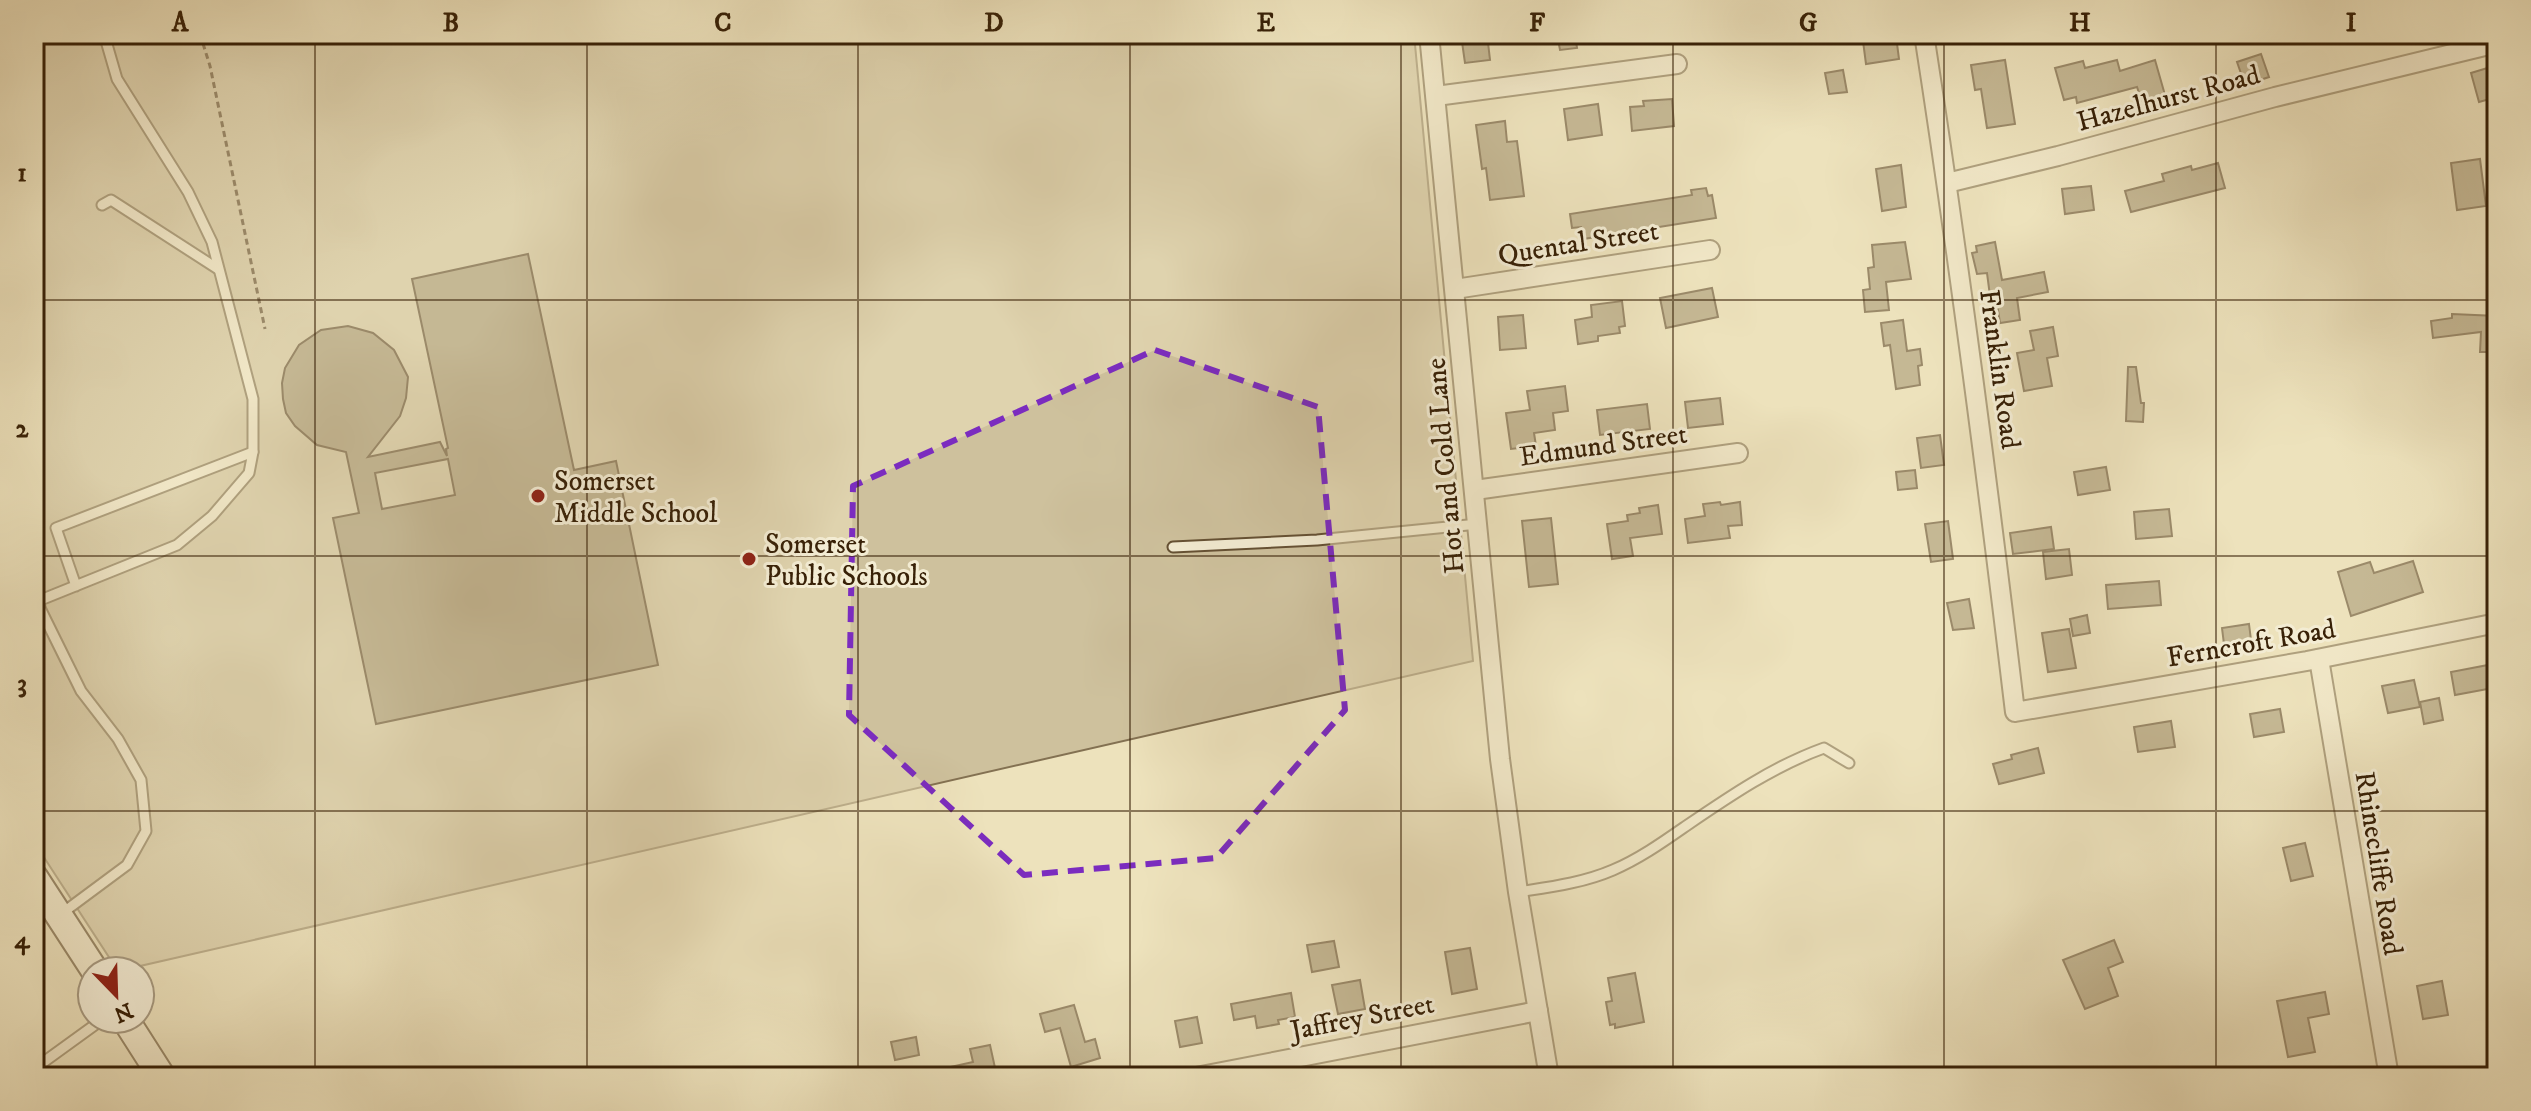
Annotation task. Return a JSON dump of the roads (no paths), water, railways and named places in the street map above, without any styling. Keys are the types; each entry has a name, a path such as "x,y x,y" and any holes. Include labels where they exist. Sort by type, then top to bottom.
{"main road":[{"path":"34,877 85,955"},
{"path":"135,1035 162,1077"}],"street":[{"name":"Hot and Cold Lane","path":"1429,34 1500,759 1518,892 1549,1077"},
{"name":"Franklin Road","path":"1924,34 1983,443 2015,712"},
{"name":"Hazelhurst Road","path":"1947,183 2275,97 2497,43"},
{"path":"1436,96 1677,64"},
{"name":"Quental Street","path":"1455,289 1710,250"},
{"name":"Edmund Street","path":"1475,490 1738,453"},
{"name":"Ferncroft Road","path":"2015,712 2319,659 2497,623"},
{"name":"Rhinecliffe Road","path":"2319,659 2389,1077"},
{"name":"Jaffrey Street","path":"1196,1077 1538,1011"}],"lane":[{"path":"36,602 177,545 212,516 249,473 253,452 253,399 212,242 188,192 117,79 104,34"},
{"path":"102,205 111,200 218,269"},
{"path":"76,586 56,528 253,452"},
{"path":"1173,547 1317,540 1478,524"},
{"path":"34,589 36,602 81,691 118,739 141,780 146,831 127,865 60,914"},
{"path":"1518,892 1577,882 1614,870 1797,757 1824,748 1849,763"},
{"path":"34,1069 81,1035"}],"place":[{"name":"Somerset Middle School","path":"538,496"},
{"name":"Somerset Public Schools","path":"749,559"}]}
